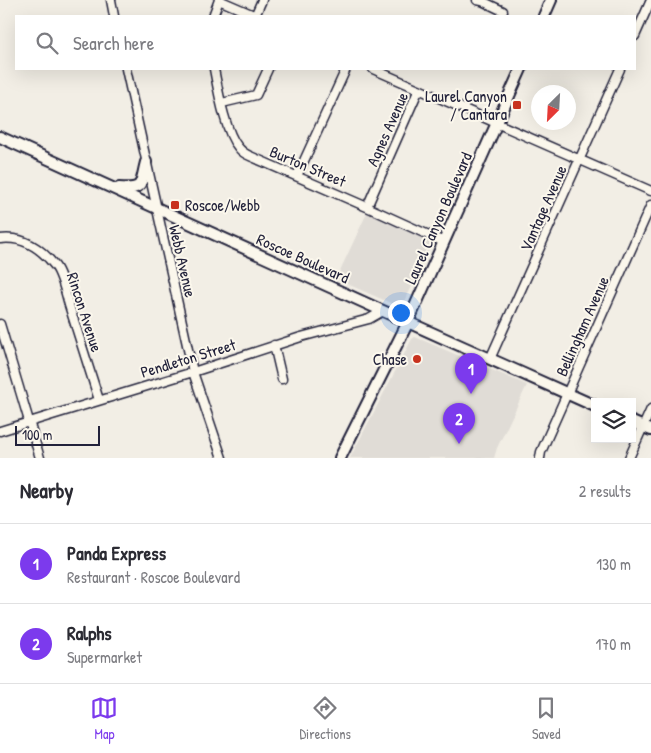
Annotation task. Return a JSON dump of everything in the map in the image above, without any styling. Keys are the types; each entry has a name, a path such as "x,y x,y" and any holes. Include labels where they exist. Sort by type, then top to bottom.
{"main road":[{"path":"544,15 551,0"},
{"name":"Laurel Canyon Boulevard","path":"340,458 408,322 521,70"},
{"name":"Roscoe Boulevard","path":"0,137 591,404"},
{"path":"110,187 136,188 142,182 146,162"}],"street":[{"path":"111,0 114,15"},
{"path":"213,15 220,0 254,15"},
{"path":"256,15 262,0"},
{"path":"477,0 503,11"},
{"path":"636,34 651,0"},
{"name":"Webb Avenue","path":"126,70 193,372 222,458"},
{"name":"Burton Street","path":"214,70 229,133 237,147 250,156 444,242"},
{"path":"222,103 256,95 268,70"},
{"path":"297,176 346,70"},
{"path":"375,70 651,192"},
{"name":"Vantage Avenue","path":"490,360 620,70"},
{"name":"Agnes Avenue","path":"367,207 419,89"},
{"name":"Bellingham Avenue","path":"540,458 651,205"},
{"name":"Rincon Avenue","path":"0,239 14,238 23,240 40,250 57,268 99,400"},
{"name":"Pendleton Street","path":"0,431 193,372 274,345 368,319 384,311"},
{"path":"0,324 40,458"},
{"path":"274,345 282,379"},
{"path":"629,458 647,428 651,409"}],"shaded area":[{"path":"367,213 432,242 402,308 336,279"},
{"path":"415,337 527,385 494,458 350,458 412,339"}],"place":[{"name":"Laurel Canyon / Cantara","path":"517,105"},
{"name":"Roscoe/Webb","path":"175,205"},
{"name":"Chase","path":"417,359"},
{"name":"Panda Express","path":"471,394"},
{"name":"Ralphs","path":"459,444"}]}
